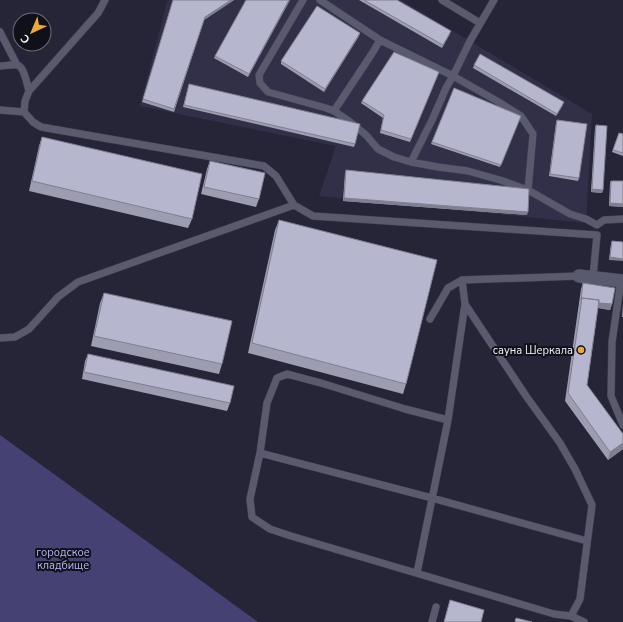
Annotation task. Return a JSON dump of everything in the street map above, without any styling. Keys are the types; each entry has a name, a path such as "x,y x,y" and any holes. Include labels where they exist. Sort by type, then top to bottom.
{"street":[{"path":"579,276 622,280"}],"lane":[{"path":"24,112 25,100 28,91 98,13 105,0"},
{"path":"303,0 259,75 260,84 268,92 334,111 366,135 378,149 394,157 410,162 468,171 500,180 528,190 570,214 586,219 597,225"},
{"path":"320,0 380,40 453,76 521,116 532,134 528,190"},
{"path":"442,0 480,23"},
{"path":"410,162 470,41 494,0"},
{"path":"0,32 17,64 21,66 23,70 28,91"},
{"path":"334,111 380,40"},
{"path":"0,66 17,64"},
{"path":"0,110 24,112 33,122 41,127 264,166 276,176 294,205 313,216 597,235"},
{"path":"0,338 15,336 29,329 58,297 78,282 294,205"},
{"path":"597,225 604,220 623,219"},
{"path":"593,277 597,225"},
{"path":"430,319 448,288 462,280 579,276"},
{"path":"417,573 448,420 466,304 462,280"},
{"path":"622,280 612,342 611,396 623,425"},
{"path":"466,304 526,396 560,444 575,469 592,505 580,599 571,616"},
{"path":"448,420 405,409 288,374 277,378 268,403 260,453 250,499 252,517 270,529 291,536 554,614 571,616 584,622"},
{"path":"260,453 588,541"},
{"path":"432,622 436,607"}],"shaded area":[{"path":"169,0 401,0 592,114 586,223 319,196 336,146 140,106 167,2"}],"green space":[{"name":"городское кладбище","path":"0,435 258,622 0,622"}],"building":[{"path":"173,0 231,0 205,17 174,109 143,99"},
{"path":"246,0 289,0 249,74 215,56"},
{"path":"364,0 397,0 451,31 443,45"},
{"path":"317,6 360,33 325,89 281,61"},
{"path":"394,52 439,72 411,139 381,130 384,115 362,101"},
{"path":"480,54 564,102 557,114 474,65"},
{"path":"189,84 360,124 355,144 184,105"},
{"path":"454,88 521,116 501,165 432,142"},
{"path":"557,120 587,124 579,178 550,174"},
{"path":"596,125 607,126 603,190 592,189"},
{"path":"619,133 623,134 623,153 613,150"},
{"path":"42,137 202,174 192,219 32,181"},
{"path":"210,161 265,173 259,199 204,187"},
{"path":"346,170 529,189 528,212 344,198"},
{"path":"611,181 623,181 623,204 610,203"},
{"path":"279,220 437,260 406,384 252,343"},
{"path":"612,241 623,242 623,259 610,257"},
{"path":"583,283 615,288 612,304 599,303 599,300 582,298 581,300"},
{"path":"104,293 232,321 222,364 94,336"},
{"name":"сауна Шеркала","path":"582,298 599,300 587,385 623,434 623,443 610,452 568,393"},
{"path":"88,354 234,386 230,403 84,372"},
{"path":"450,600 484,610 481,622 444,622"},
{"path":"516,618 532,622 515,622"}],"place":[{"name":"сауна Шеркала","path":"581,350"}]}
